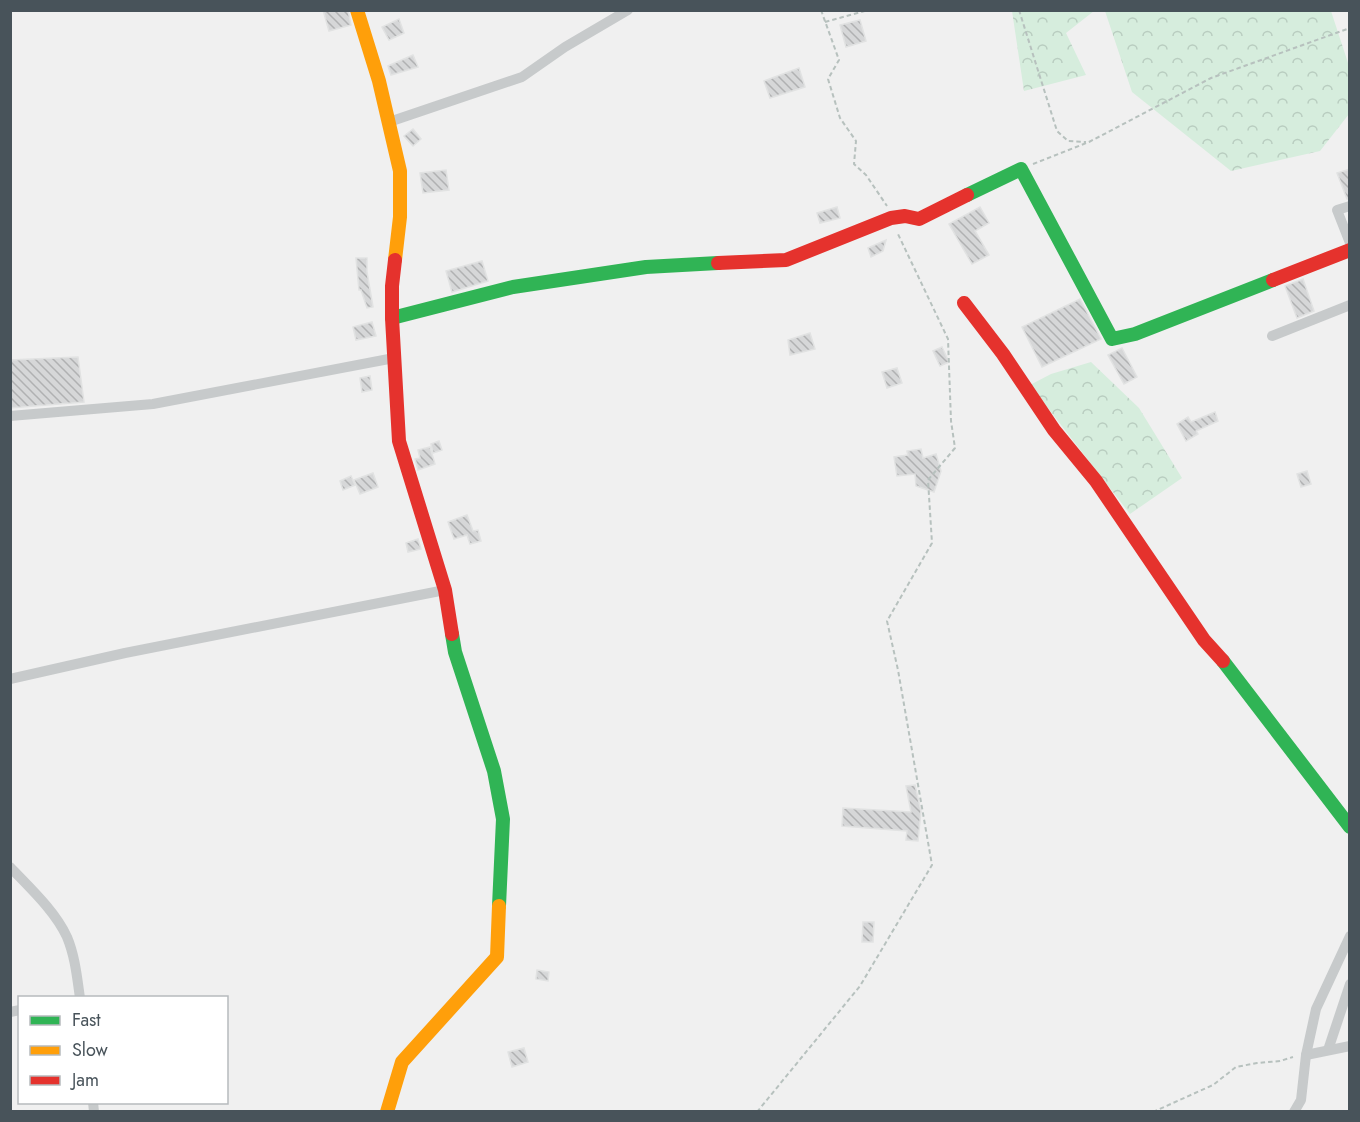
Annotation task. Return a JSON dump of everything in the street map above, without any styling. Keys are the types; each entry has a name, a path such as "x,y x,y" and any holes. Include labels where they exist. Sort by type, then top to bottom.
{"street":[{"path":"357,10 379,81 400,171 400,217 392,286 399,441 445,590 455,652 494,771 503,819 496,957 402,1062 387,1112"},
{"path":"388,122 522,77 565,47 628,10"},
{"path":"392,318 513,286 646,267 786,260 891,218 906,216 919,219 1021,169 1112,339 1135,334 1350,250"},
{"path":"1350,206 1337,210 1350,243"},
{"path":"964,303 1003,354 1054,430 1096,481 1204,640 1236,676 1345,815 1350,827"},
{"path":"1272,336 1350,305"},
{"path":"10,416 153,404 394,358"},
{"path":"10,679 126,653 445,590"},
{"path":"10,867 48,908 67,936 76,968 78,996"},
{"path":"1294,1112 1301,1100 1306,1054 1316,1009 1350,936"},
{"path":"1328,1050 1349,989"},
{"path":"1306,1054 1350,1046"}],"path":[{"path":"821,10 839,60 828,79 840,118 856,141 854,164 866,175 886,205 906,216"},
{"path":"825,22 868,10"},
{"path":"1020,10 1057,131 1068,141 1089,142"},
{"path":"1021,169 1089,142 1211,78 1350,28"},
{"path":"758,1112 860,987 932,865 898,670 887,621 932,543 928,480 955,448 951,421 948,339 891,218"},
{"path":"1153,1112 1213,1085 1236,1067 1280,1061 1306,1054"}],"green space":[{"path":"1012,11 1094,11 1066,33 1086,75 1024,91"},
{"path":"1105,11 1331,11 1349,66 1349,114 1320,151 1231,171 1132,92"},
{"path":"1091,362 1139,408 1182,478 1130,514 1030,385 1051,374"}],"building":[{"path":"323,10 348,10 351,25 329,31"},
{"path":"399,19 404,33 389,40 382,27"},
{"path":"860,20 866,41 846,47 840,25"},
{"path":"413,55 418,67 391,75 388,66"},
{"path":"799,68 805,87 770,98 764,81"},
{"path":"413,129 421,139 413,146 404,136"},
{"path":"1350,169 1350,199 1347,199 1337,173"},
{"path":"446,170 449,190 423,193 420,173"},
{"path":"837,207 840,218 820,223 817,213"},
{"path":"980,207 989,223 975,231 989,255 972,264 949,224"},
{"path":"886,240 883,251 871,257 868,248"},
{"path":"356,258 367,258 373,307 367,308 361,290 359,290"},
{"path":"482,261 488,281 452,292 446,271"},
{"path":"1303,279 1314,311 1297,318 1285,286"},
{"path":"1080,299 1101,339 1042,367 1022,327"},
{"path":"372,322 376,336 356,340 353,327"},
{"path":"810,333 815,349 790,355 788,340"},
{"path":"942,347 949,362 940,366 933,351"},
{"path":"1122,348 1137,377 1124,384 1108,355"},
{"path":"78,357 84,402 10,408 10,360"},
{"path":"897,368 902,383 887,388 882,372"},
{"path":"370,376 372,390 362,392 360,378"},
{"path":"1215,412 1218,421 1196,431 1198,434 1186,441 1177,424 1188,417 1191,422"},
{"path":"439,441 442,450 433,453 431,444"},
{"path":"430,447 435,464 418,470 415,459 420,458 418,450"},
{"path":"921,449 923,458 936,454 941,471 934,492 916,486 915,474 897,476 894,457 908,455 907,451"},
{"path":"1307,471 1311,484 1301,487 1297,474"},
{"path":"373,473 378,487 360,494 354,480"},
{"path":"351,476 355,485 343,490 340,481"},
{"path":"467,515 473,531 478,530 481,541 470,544 467,535 454,539 448,522"},
{"path":"418,539 421,549 408,552 406,543"},
{"path":"915,785 921,811 918,841 906,840 907,831 842,826 843,808 911,812 906,786"},
{"path":"863,922 874,922 873,942 862,942"},
{"path":"537,970 549,972 548,981 536,979"},
{"path":"524,1048 528,1062 512,1067 508,1052"}],"traffic: fast":[{"path":"967,195 1021,169 1112,339 1135,334 1273,280"},
{"path":"392,318 513,287 646,267 718,263"},
{"path":"452,634 455,652 494,771 503,819 499,906"},
{"path":"1223,661 1350,827"}],"traffic: slow":[{"path":"357,10 379,81 400,171 400,217 395,260"},
{"path":"387,1112 402,1062 497,957 499,906"}],"traffic: jam":[{"path":"718,263 786,260 891,218 905,216 919,219 967,195"},
{"path":"1273,280 1350,250"},
{"path":"395,260 392,318 399,441 445,590 452,634"},
{"path":"964,303 1003,354 1054,430 1096,481 1204,640 1223,661"}]}
